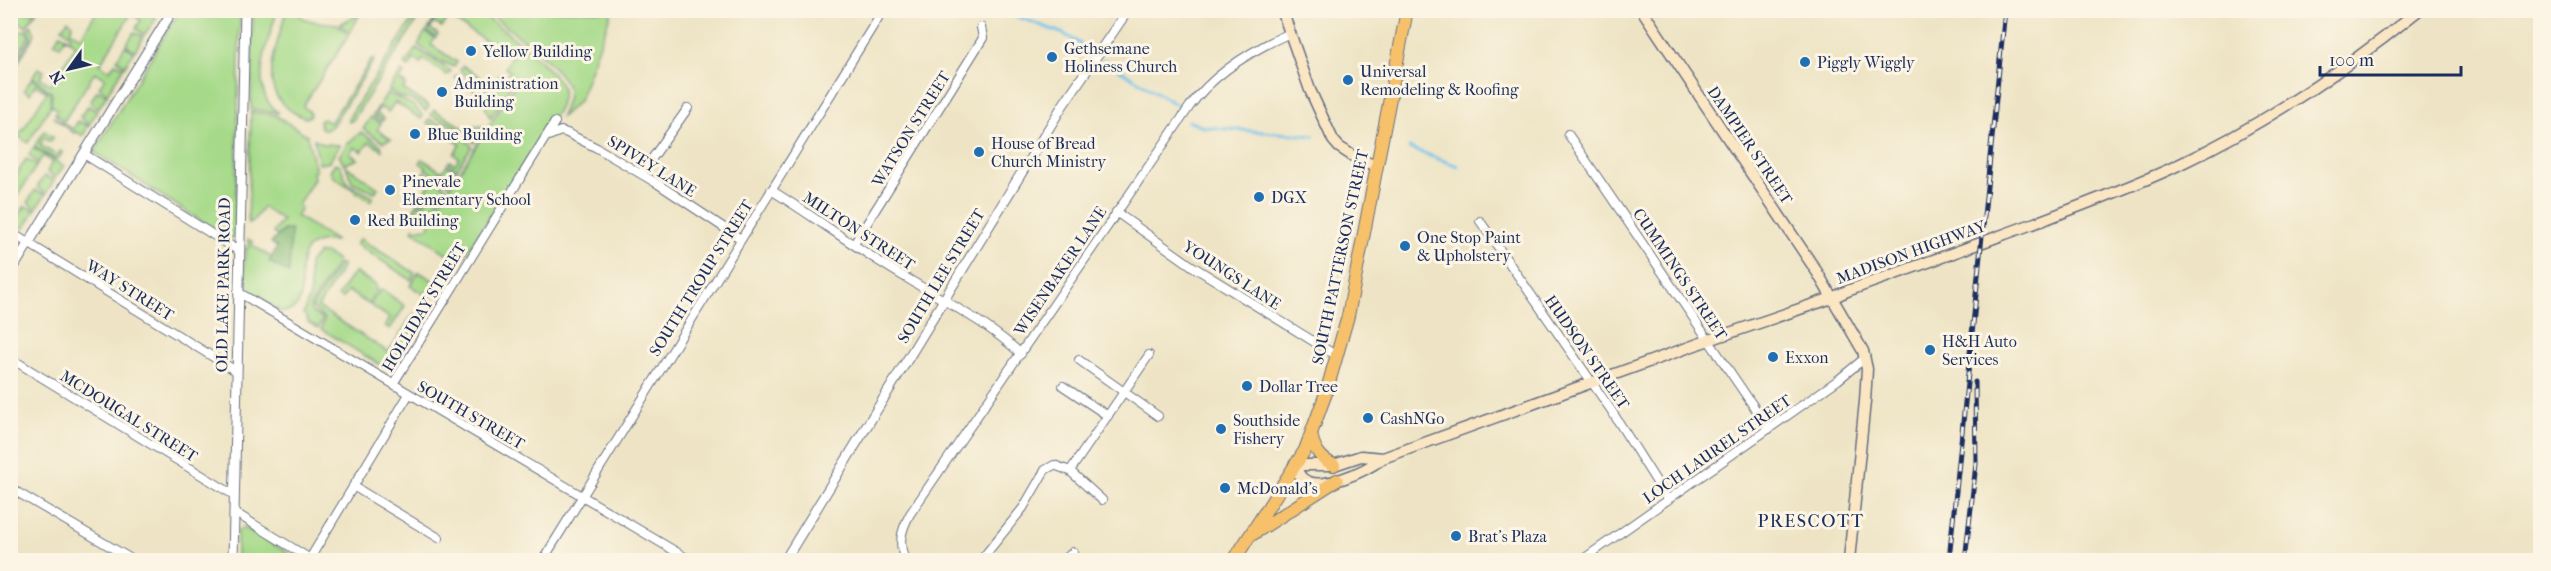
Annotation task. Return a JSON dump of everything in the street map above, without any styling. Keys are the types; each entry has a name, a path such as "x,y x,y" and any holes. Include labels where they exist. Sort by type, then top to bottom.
{"main road":[{"path":"1282,10 1310,90 1333,140 1339,147 1356,158 1376,166"},
{"name":"SOUTH PATTERSON STREET","path":"1234,561 1311,434 1337,356 1348,316 1407,10"},
{"name":"DAMPIER STREET","path":"1642,10 1832,298 1860,345 1865,358"},
{"name":"MADISON HIGHWAY","path":"1294,465 1303,478 1313,483 1337,480 1368,469 1383,459 1709,340 1832,298 2079,206 2170,169 2246,129 2369,50 2419,10"},
{"path":"1849,561 1865,401 1865,358"},
{"path":"1311,434 1313,444 1323,460 1334,465"},
{"name":"MADISON HIGHWAY","path":"1294,465 1334,465 1361,456 1383,459"},
{"path":"1250,536 1337,480"}],"street":[{"name":"OLD LAKE PARK ROAD","path":"233,561 245,10"},
{"name":"SOUTH TROUP STREET","path":"543,561 883,10"},
{"name":"SOUTH LEE STREET","path":"785,561 1063,105 1128,10"},
{"path":"10,273 170,12"},
{"name":"WATSON STREET","path":"854,244 983,38 981,27"},
{"name":"WISENBAKER LANE","path":"905,561 900,543 903,527 1190,106 1211,81 1245,57 1290,33"},
{"path":"641,174 688,108"},
{"name":"HOLLIDAY STREET","path":"393,384 555,122"},
{"name":"SPIVEY LANE","path":"545,137 561,131 567,132 641,174 741,239"},
{"name":"CUMMINGS STREET","path":"1568,134 1769,429"},
{"path":"84,154 239,251"},
{"name":"MILTON STREET","path":"771,190 910,280 945,299 1010,343 1021,354"},
{"name":"YOUNGS LANE","path":"1116,212 1192,266 1337,356"},
{"name":"HUDSON STREET","path":"1480,221 1611,410 1668,500"},
{"name":"WAY STREET","path":"10,232 236,371"},
{"name":"SOUTH STREET","path":"238,292 690,561"},
{"path":"1070,471 1149,355"},
{"name":"MCDOUGAL STREET","path":"10,358 234,495"},
{"name":"LOCH LAUREL STREET","path":"1582,561 1838,380 1865,358"},
{"path":"1079,360 1158,416"},
{"path":"1062,386 1108,416"},
{"name":"HOLLIDAY STREET","path":"310,560 409,394"},
{"path":"981,561 1023,508 1045,470 1053,465 1070,471 1101,500"},
{"path":"353,486 439,538"},
{"path":"10,488 133,561"},
{"path":"234,512 310,560"},
{"path":"1064,561 1073,552"}],"green space":[{"path":"11,10 33,13 37,11 26,27 11,16"},
{"path":"180,10 240,11 235,234 232,239 94,152"},
{"path":"468,10 484,17 538,59 558,80 563,93 559,107 550,123 458,266 450,268 447,262 450,256 412,230 414,227 416,230 430,227 429,219 514,87 498,76 500,74 506,77 510,71 505,68 511,57 449,17 442,27 434,23 430,29 438,34 436,37 427,31 439,11"},
{"path":"97,11 144,11 157,18 144,35 136,28 141,20 131,14 100,64 109,71 115,63 124,67 107,94 99,87 105,78 95,72 64,121 55,114 57,109 51,105 52,93 33,77 38,68 44,71 40,78 51,85 76,45 65,38 60,46 54,43 60,34 69,39 71,36 62,28 68,20 73,24 70,31 81,37"},
{"path":"253,11 277,11 265,50 262,79 269,103 279,113 251,109"},
{"path":"286,11 294,11 305,19 316,22 337,24 349,35 303,106 310,112 310,116 306,118 289,109 278,99 273,86 273,58"},
{"path":"418,11 423,11 353,120 349,122 349,117"},
{"path":"485,11 612,11 579,101 561,117 568,93 564,81 532,47"},
{"path":"360,14 350,33 340,24"},
{"path":"31,25 35,34 11,75 11,70 31,37 28,29"},
{"path":"26,30 29,36 11,65 11,34"},
{"path":"134,32 143,37 135,51 126,45"},
{"path":"425,32 435,38 431,45 457,62 454,67 439,60 418,45"},
{"path":"125,46 134,52 125,66 117,59"},
{"path":"416,48 451,71 447,75 423,59 421,63 414,59 409,67 405,65"},
{"path":"372,59 374,60 332,126 326,130 321,128 319,121 323,119 330,123"},
{"path":"463,66 493,85 497,79 510,87 502,99 476,85 460,70"},
{"path":"401,71 404,73 400,81 406,84 403,89 429,106 426,111 414,101 400,97 389,90"},
{"path":"457,75 474,88 501,102 490,118 485,106 487,101 481,97 482,95 455,78"},
{"path":"32,78 51,94 50,107 28,143 11,131 11,126 21,133 47,92 35,85 30,94 24,90"},
{"path":"97,91 107,95 98,109 90,102"},
{"path":"387,93 413,105 423,116 421,119 395,102 388,112 380,107 376,113 384,119 382,121 373,115"},
{"path":"88,106 97,111 89,125 80,117"},
{"path":"434,110 468,131 471,127 485,126 474,143 456,128 431,115"},
{"path":"251,112 275,115 307,135 316,171 313,172 314,179 298,205 301,208 296,216 336,241 317,243 306,250 302,261 300,300 294,308 282,312 252,294 246,283 245,249 248,249 248,239 253,242 252,245 271,257 269,262 289,272 284,230 277,236 273,233 282,220 263,207 254,220 248,223"},
{"path":"53,117 73,129 78,121 88,126 83,136 75,131 74,133"},
{"path":"371,117 381,123 377,130 391,139 383,142 363,129"},
{"path":"429,119 454,131 472,146 457,169 448,163 450,161 455,164 459,158 454,154 460,144 427,123"},
{"path":"44,131 53,137 50,142 44,138 40,145 57,156 60,151 63,152 59,158 55,159 34,147"},
{"path":"361,132 381,145 382,150 369,142 362,152 354,147 350,154 358,159 344,164 339,156 347,144"},
{"path":"314,139 324,144 340,145 329,162 319,164"},
{"path":"33,148 64,166 55,178 47,172 52,162 43,156 38,163 29,155"},
{"path":"26,159 37,165 13,203 11,184"},
{"path":"422,159 442,172 447,165 456,171 448,184 425,169 426,167 420,163"},
{"path":"335,163 340,165 348,184 373,197 370,201 331,175 330,171"},
{"path":"346,166 378,188 375,192 352,182"},
{"path":"424,172 446,187 432,210 419,201 420,199 425,202 429,196 425,192 431,182 421,175"},
{"path":"44,176 54,180 46,194 37,187"},
{"path":"35,190 45,195 36,209 28,202"},
{"path":"10,203 13,204 11,208 20,214 25,206 35,210 24,229 11,220"},
{"path":"418,203 430,212 427,217 420,219 411,214"},
{"path":"284,230 291,230 289,273 269,262 277,247 271,243"},
{"path":"360,239 415,273 411,280 356,244"},
{"path":"318,253 325,253 337,260 337,264 310,306 312,312 323,319 318,328 308,322 303,314 310,296 309,263"},
{"path":"342,264 342,268 318,307 388,352 413,315 420,313 419,320 390,367 382,366 321,329 325,319 312,307 339,265"},
{"path":"354,272 376,285 377,289 368,304 348,291 342,299 338,296"},
{"path":"419,272 438,283 429,297 410,286"},
{"path":"383,290 405,306 390,329 385,326 390,318 370,305 379,291"},
{"path":"244,527 298,560 237,560 237,532"}],"waterway":[{"path":"1000,10 1064,34 1090,50"},
{"path":"1104,60 1180,107"},
{"path":"1188,121 1203,127 1314,136"},
{"path":"1409,148 1458,166"}],"railway":[{"path":"1949,560 2005,10"},
{"path":"1965,560 1976,464 1975,382"}],"place":[{"name":"Yellow Building","path":"471,51"},
{"name":"Gethsemane Holiness Church","path":"1052,57"},
{"name":"Piggly Wiggly","path":"1805,62"},
{"name":"Universal Remodeling & Roofing","path":"1348,80"},
{"name":"Administration Building","path":"442,92"},
{"name":"Blue Building","path":"415,134"},
{"name":"House of Bread Church Ministry","path":"979,152"},
{"name":"Pinevale Elementary School","path":"390,190"},
{"name":"DGX","path":"1259,197"},
{"name":"Red Building","path":"355,220"},
{"name":"One Stop Paint & Upholstery","path":"1405,246"},
{"name":"H&H Auto Services","path":"1930,350"},
{"name":"Exxon","path":"1773,357"},
{"name":"Dollar Tree","path":"1247,386"},
{"name":"CashNGo","path":"1368,418"},
{"name":"Southside Fishery","path":"1221,429"},
{"name":"McDonald's","path":"1225,488"},
{"name":"Brat's Plaza","path":"1456,536"}],"district":[{"name":"PRESCOTT","path":"1811,521"}]}
